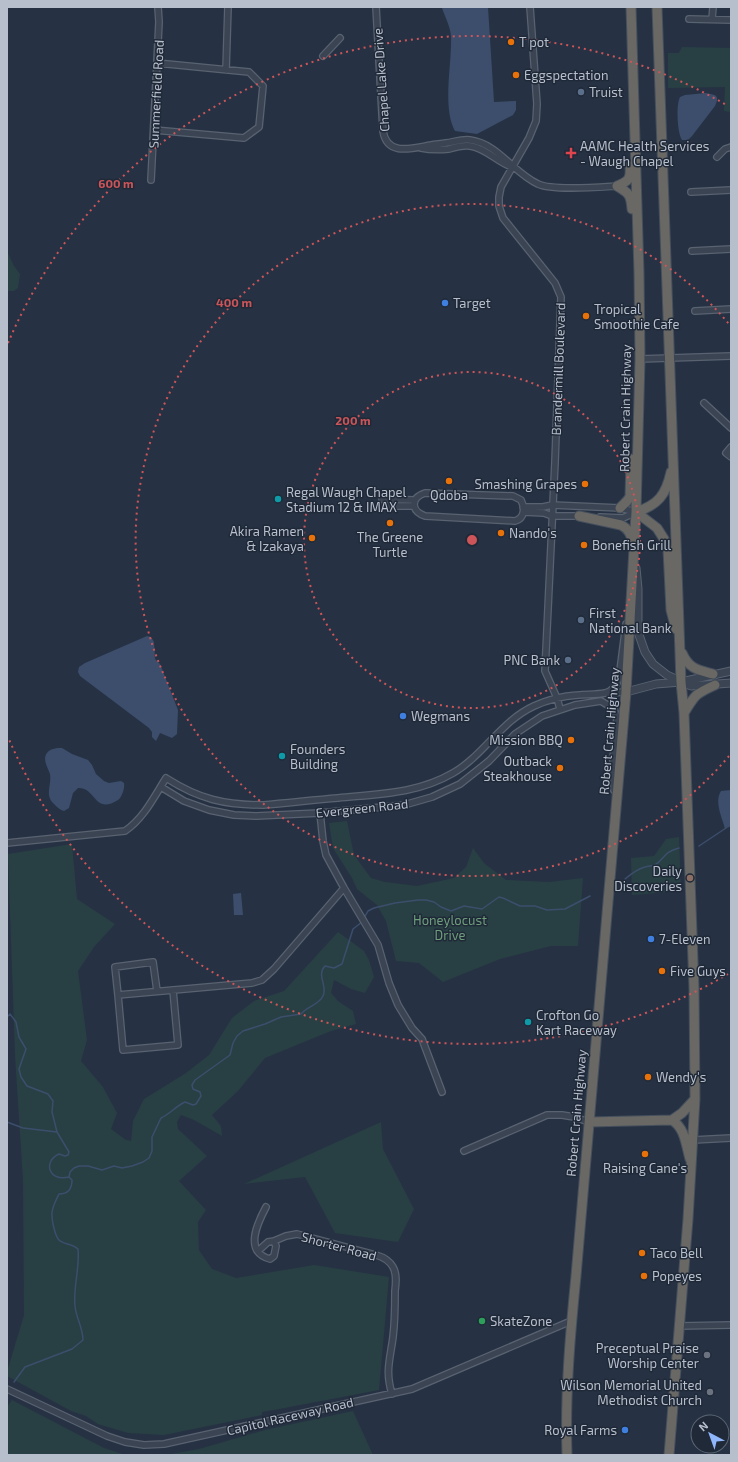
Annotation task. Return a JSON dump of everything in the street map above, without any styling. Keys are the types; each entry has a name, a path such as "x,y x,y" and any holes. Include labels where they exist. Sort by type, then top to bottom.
{"highway":[{"name":"Robert Crain Highway","path":"567,1455 567,1395 571,1321 626,692 636,512 640,359 640,273 631,7"},
{"path":"657,7 681,682 684,713 694,981 695,1099 692,1163 669,1455"},
{"path":"617,186 625,183 631,176 628,101 633,63"},
{"path":"617,186 628,192 631,198 632,226 640,273"},
{"path":"620,508 630,497 632,437 639,390"},
{"path":"636,512 650,507 660,498 668,485 673,460"},
{"path":"636,512 657,528 664,539 668,550 671,610 685,661 696,669 713,674"},
{"path":"579,516 621,525 627,528 631,535 634,552"},
{"path":"684,713 698,692 715,685"},
{"path":"589,1122 672,1120 679,1116 695,1099"},
{"path":"672,1120 678,1125 682,1132 692,1163"}],"street":[{"name":"Summerfield Road","path":"151,180 159,22 158,7"},
{"path":"226,70 228,7"},
{"name":"Chapel Lake Drive","path":"376,7 385,140 394,148 418,148 431,144 464,140 473,141 487,146 506,159 529,180 539,185 562,187 617,186"},
{"name":"Brandermill Boulevard","path":"530,7 536,121 529,138 501,187 499,206 503,218 555,283 561,297 545,671 557,698 560,709"},
{"path":"712,7 712,19"},
{"path":"689,19 731,20"},
{"path":"323,56 340,38"},
{"path":"154,130 244,138 259,127 263,86 248,72 157,64"},
{"path":"717,157 725,149 731,147"},
{"path":"691,192 731,190"},
{"path":"692,251 731,249"},
{"path":"695,311 731,309"},
{"path":"640,359 731,356"},
{"path":"704,403 731,428"},
{"path":"731,447 726,453 731,458"},
{"path":"425,493 513,496 521,500 523,509 522,517 515,521 436,517 419,514 414,503 420,494 425,493"},
{"path":"382,499 414,503"},
{"path":"382,506 414,503"},
{"path":"523,509 552,505 620,508 636,512"},
{"path":"523,509 552,516 623,518 636,512"},
{"path":"634,552 638,589 638,632 645,652 653,664 667,676 692,686 731,683"},
{"path":"606,693 616,685 619,678 633,578"},
{"path":"626,692 656,684 681,682 731,671"},
{"name":"Evergreen Road","path":"7,843 125,831 135,824 142,815 166,778 184,789 205,798 225,803 248,805 263,805 393,793 417,789 436,782 453,773 479,753 512,720 533,706 557,698 577,695 626,692"},
{"name":"Evergreen Road","path":"160,787 184,801 203,808 234,816 320,813 404,805 432,797 448,790 476,773 489,762 515,734 542,716 575,705 601,701 614,709 617,717 613,759 614,822"},
{"path":"320,813 326,855 378,945 389,983 398,1005 412,1028 422,1039 442,1092"},
{"path":"118,995 252,983 262,980 274,969 344,888"},
{"path":"157,991 153,962 115,967 123,1050 178,1045 173,990"},
{"path":"464,1151 547,1115 562,1115 589,1122"},
{"path":"693,1140 731,1138"},
{"path":"266,1207 255,1233 255,1243 260,1255 270,1258 274,1256 276,1251 274,1241"},
{"name":"Shorter Road","path":"258,1251 268,1242 297,1234 376,1255 390,1262 394,1268 396,1276 395,1312 388,1368 388,1380 392,1394"},
{"name":"Capitol Raceway Road","path":"7,1389 107,1436 125,1442 164,1444 412,1389 571,1321"},
{"path":"679,1326 731,1325"}],"green space":[{"path":"682,47 731,48 731,112 724,111 725,87 668,88 668,53 679,53"},
{"path":"7,251 14,266 20,274 18,288 14,291 7,291"},
{"name":"Honeylocust Drive","path":"347,821 354,855 371,878 385,882 417,886 454,878 466,867 473,848 484,863 506,880 549,882 583,878 578,946 551,946 500,959 443,982 419,963 396,961 386,921 377,905 357,889 352,878 333,848 329,823"},
{"path":"679,837 681,891 632,895 631,858 654,856 666,839"},
{"path":"72,844 77,899 115,924 94,947 78,971 87,1040 81,1061 103,1087 117,1113 111,1129 126,1140 131,1141 133,1121 144,1099 186,1073 209,1055 232,1018 254,1001 284,991 338,932 364,951 369,960 374,977 365,993 351,989 334,980 331,993 338,1001 353,1011 356,1024 331,1031 265,1058 238,1091 212,1115 221,1126 222,1136 194,1120 181,1115 177,1122 178,1129 207,1156 179,1181 206,1210 198,1222 199,1250 212,1269 236,1278 314,1265 389,1277 379,1390 262,1412 262,1415 164,1435 128,1433 98,1424 86,1416 71,1411 7,1376 24,1315 23,1181 15,1055 8,854"},
{"path":"381,1122 383,1149 414,1209 398,1242 335,1233 305,1177 244,1184"},
{"path":"12,1400 104,1448 125,1455 7,1455 7,1407"},
{"path":"353,1411 373,1455 166,1455 199,1449 265,1430"}],"water":[{"path":"488,7 494,102 516,101 516,110 513,115 477,134 455,131 451,121 448,86 451,34 442,8"},
{"path":"706,93 716,96 717,100 715,106 692,136 688,140 682,140 679,131 678,118 680,97 685,95"},
{"path":"147,636 151,637 154,642 155,659 160,664 178,710 177,734 172,738 160,733 156,741 152,737 152,732 149,728 80,676 78,672 79,667 85,663"},
{"path":"62,748 72,754 88,760 96,774 104,781 109,783 121,781 124,783 124,790 119,799 110,804 100,803 84,789 78,788 73,793 69,808 64,811 57,807 49,797 50,774 45,758 50,750"},
{"path":"731,790 731,826 725,829 719,810 718,800 721,791"},
{"path":"241,893 243,915 234,915 233,894"}],"waterway":[{"path":"699,846 726,828"},
{"path":"625,879 639,869 655,865 667,854 679,848"},
{"path":"364,918 368,911 374,908 418,900 434,902 451,911 464,906 482,909 499,897 520,906 535,906 547,910 565,909 590,896"},
{"path":"69,1177 70,1172 79,1166 88,1166 102,1170 114,1166 122,1168 143,1162 149,1158 152,1151 152,1137 161,1118 185,1102 193,1105 196,1104 201,1096 200,1092 193,1089 192,1085 195,1080 230,1055 233,1043 237,1036 243,1031 281,1017 301,1014 321,999 324,992 322,977 323,969 325,966 334,968 342,964 353,929 362,922"},
{"path":"7,1017 10,1014 16,1022 19,1037 26,1049 19,1069 21,1077 27,1086 48,1094 53,1101 52,1112 57,1132 69,1152 68,1155 65,1156 59,1154 51,1161 50,1170 52,1174 62,1178 69,1177 72,1180 69,1190 65,1193 59,1194 53,1207 52,1218 55,1232 59,1240 78,1249 75,1306 83,1340 72,1349 25,1367 14,1382"},
{"path":"7,1122 23,1128 57,1132"}],"place":[{"name":"T pot","path":"511,42"},
{"name":"Eggspectation","path":"516,75"},
{"name":"Truist","path":"581,92"},
{"name":"AAMC Health Services - Waugh Chapel","path":"571,153"},
{"name":"Target","path":"445,303"},
{"name":"Tropical Smoothie Cafe","path":"586,316"},
{"name":"Qdoba","path":"449,481"},
{"name":"Smashing Grapes","path":"585,484"},
{"name":"Regal Waugh Chapel Stadium 12 & IMAX","path":"278,499"},
{"name":"The Greene Turtle","path":"390,523"},
{"name":"Nando's","path":"501,533"},
{"name":"Akira Ramen & Izakaya","path":"312,538"},
{"name":"Bonefish Grill","path":"584,545"},
{"name":"First National Bank","path":"581,620"},
{"name":"PNC Bank","path":"568,660"},
{"name":"Wegmans","path":"403,716"},
{"name":"Mission BBQ","path":"571,740"},
{"name":"Founders Building","path":"282,756"},
{"name":"Outback Steakhouse","path":"560,768"},
{"name":"Daily Discoveries","path":"690,878"},
{"name":"7-Eleven","path":"651,939"},
{"name":"Five Guys","path":"662,971"},
{"name":"Crofton Go Kart Raceway","path":"528,1022"},
{"name":"Wendy's","path":"648,1077"},
{"name":"Raising Cane's","path":"645,1154"},
{"name":"Taco Bell","path":"642,1253"},
{"name":"Popeyes","path":"644,1276"},
{"name":"SkateZone","path":"482,1321"},
{"name":"Preceptual Praise Worship Center","path":"707,1355"},
{"name":"Wilson Memorial United Methodist Church","path":"710,1392"},
{"name":"Royal Farms","path":"625,1430"}]}
